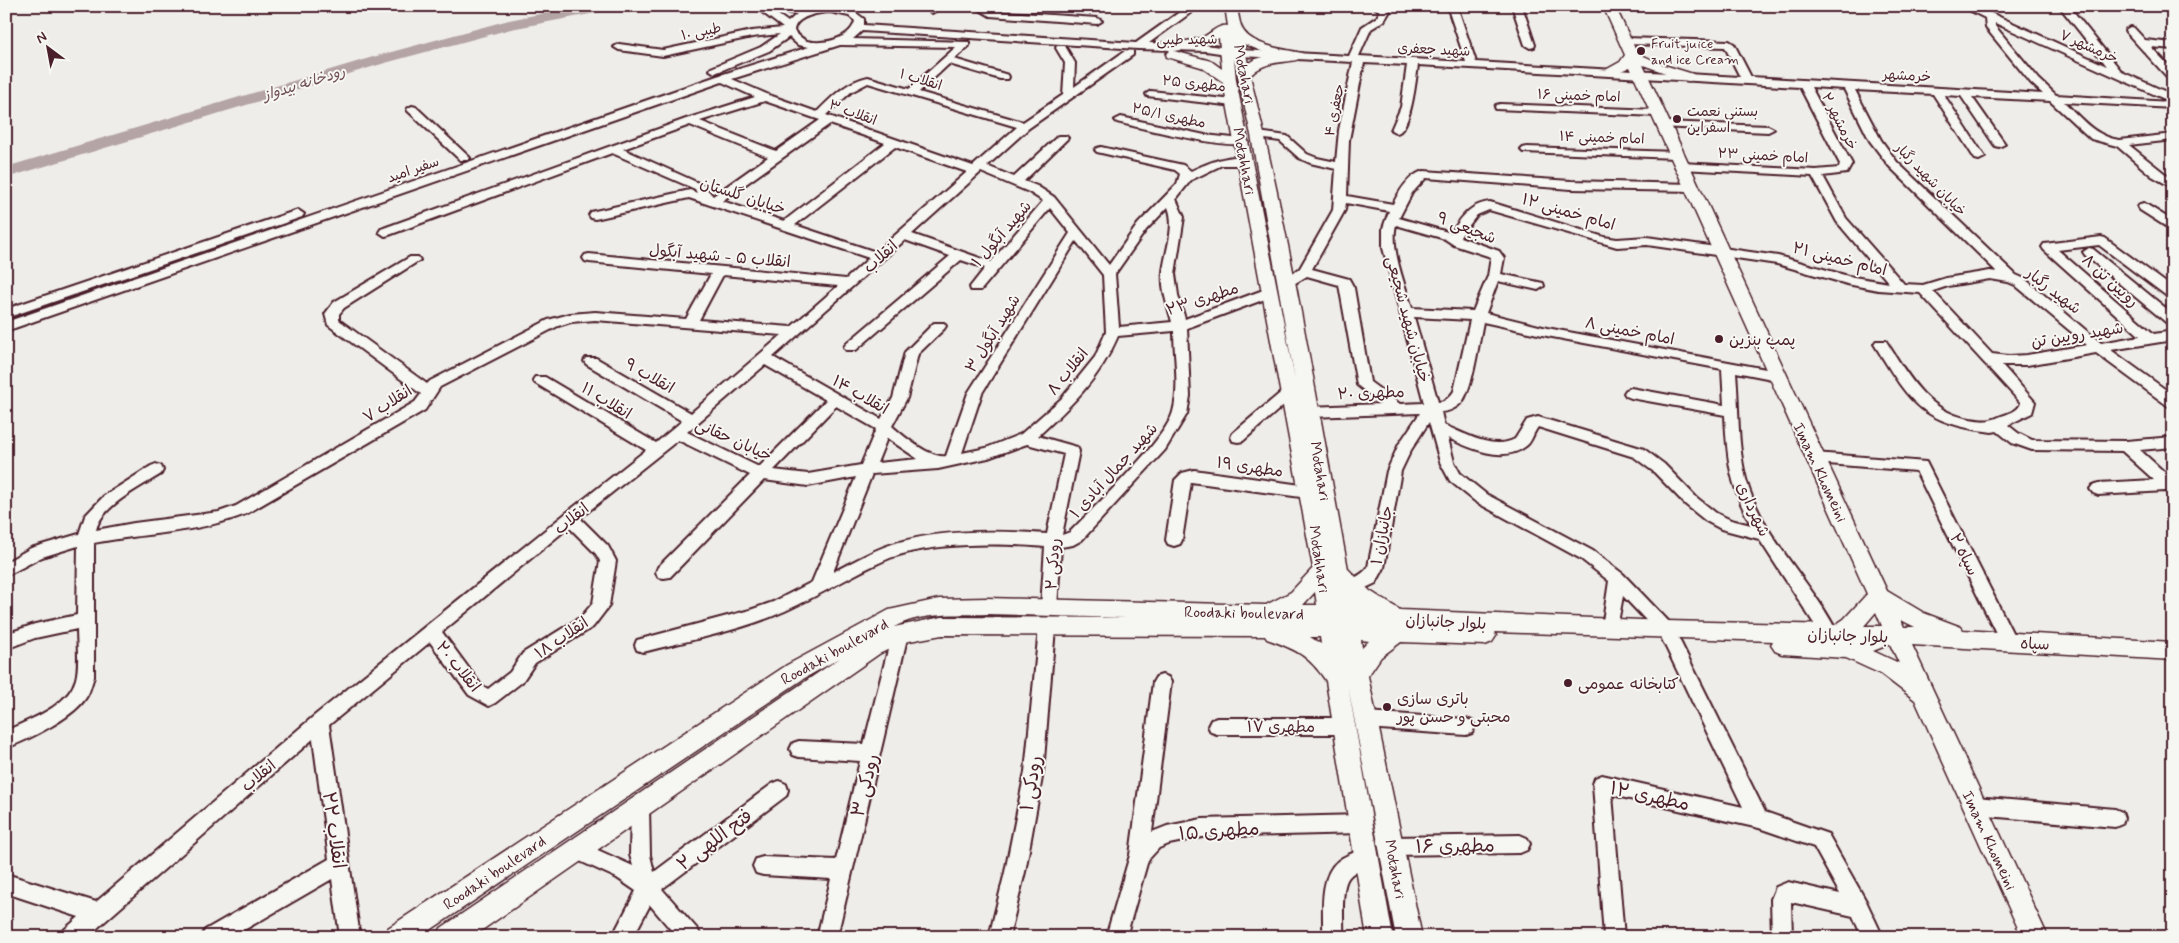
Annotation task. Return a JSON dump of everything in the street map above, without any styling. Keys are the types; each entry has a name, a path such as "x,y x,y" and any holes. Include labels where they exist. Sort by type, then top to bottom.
{"main road":[{"path":"1218,6 1230,30 1244,40 1256,47 1297,56"},
{"name":"Motahari","path":"1231,6 1230,30 1237,80 1279,288 1310,412 1334,568 1338,621 1348,683 1366,720 1409,937"},
{"name":"Imam Khomeini","path":"1609,6 2035,937"},
{"path":"1172,50 1203,42 1230,30"},
{"path":"1172,50 1206,64 1237,80 1252,65 1259,61 1297,56"},
{"path":"1609,72 1625,65 1631,55 1659,68 1688,77"},
{"name":"Motahhari","path":"1237,80 1234,103 1250,138 1245,162 1279,288 1290,392 1308,492 1334,568"},
{"path":"1348,683 1312,648 1262,621 1298,598 1334,568 1378,610 1403,627 1376,646 1348,683 1344,726 1380,937"},
{"path":"1925,698 1889,668 1839,639 1878,596 1918,619 1969,639"},
{"name":"Roodaki boulevard","path":"397,937 795,672 896,616 939,607 1048,617 1338,621"},
{"name":"Roodaki boulevard","path":"450,937 871,648 900,634 942,626 1048,617"},
{"name":"بلوار جانبازان","path":"1338,621 1403,627 1668,635 1839,639 1896,635"},
{"name":"بلوار جانبازان","path":"1403,627 1610,628 1668,635"},
{"name":"سپاه","path":"1896,635 2173,651"}],"street":[{"path":"759,6 788,30 799,42 819,45 836,43 857,33 861,28 861,22 857,16 841,10 819,10"},
{"path":"775,6 780,9 808,13 837,6"},
{"path":"857,16 864,6"},
{"path":"978,6 990,13 997,14 1097,21"},
{"path":"1138,46 1195,6"},
{"name":"جعفری ۴","path":"1342,199 1342,167 1346,116 1356,59 1367,26 1381,19 1385,11 1378,6"},
{"path":"1452,6 1472,65"},
{"path":"1517,6 1530,45"},
{"name":"خرمشهر ۷","path":"1966,6 2173,99"},
{"path":"2064,6 2119,74"},
{"path":"2168,6 2173,13"},
{"name":"سفیر امید","path":"6,314 739,62 765,49 788,30 799,17 808,13"},
{"path":"1990,16 1990,26 2035,81 2095,137 2120,143 2173,137"},
{"name":"شهید طیبی","path":"861,28 1138,46 1206,55 1233,52"},
{"name":"طیبی ۱۰","path":"619,47 663,53 752,34 788,30"},
{"path":"2130,30 2173,77"},
{"path":"905,42 900,40 899,36 907,31"},
{"path":"1625,41 1729,44 1747,80"},
{"name":"شهید طیبی","path":"836,43 905,42 965,44 1129,53 1172,50"},
{"name":"سفیر امید","path":"6,327 722,78 836,43"},
{"path":"912,92 965,44"},
{"path":"2142,44 2173,46"},
{"path":"765,49 783,47 788,50 787,54 780,59"},
{"path":"1061,48 1070,63 1068,96"},
{"name":"شهید جعفری","path":"1233,52 1639,74"},
{"name":"انقلاب","path":"71,937 320,722 570,518 657,450 794,332 1026,126 1129,53"},
{"path":"949,60 1004,77"},
{"path":"1397,130 1406,108 1413,62"},
{"name":"خرمشهر","path":"1639,74 2173,105"},
{"name":"انقلاب ۳","path":"722,78 765,97 977,169"},
{"name":"انقلاب ۱","path":"824,118 850,88 862,81 875,81 1026,126"},
{"name":"خرمشهر ۲","path":"1804,84 1846,164 1843,171"},
{"name":"خیابان شهید رگبار","path":"1848,86 1876,141 1893,164 2011,278"},
{"path":"1936,92 1978,157"},
{"path":"1964,93 1999,144"},
{"name":"مطهری ۲۵","path":"1151,94 1234,103"},
{"path":"385,232 690,121 765,97"},
{"name":"امام خمینی ۱۶","path":"1500,107 1768,129"},
{"path":"412,109 464,158"},
{"path":"612,150 699,187 712,202 777,156 824,118"},
{"name":"مطهری ۲۵/۱","path":"1121,120 1205,138 1283,138 1303,156 1314,161 1342,167"},
{"path":"690,121 777,156"},
{"path":"1016,182 1062,138"},
{"path":"786,226 894,142"},
{"path":"2120,143 2156,174 2173,185"},
{"path":"1101,150 1179,167 1184,170 1186,178"},
{"name":"امام خمینی ۱۴","path":"1527,150 1679,160"},
{"name":"امام خمینی ۲۳","path":"1679,160 1816,173 1843,171"},
{"path":"977,169 1033,189 1050,200 1109,274 1142,226 1170,198 1186,178 1220,162 1245,162"},
{"path":"1816,173 1841,219 1901,288"},
{"name":"خیابان شهید شجیعی","path":"1692,188 1571,185 1424,174 1417,177 1411,184 1395,214 1388,235 1389,248 1447,462 1455,477 1481,498 1587,555 1617,579 1668,635 1759,819"},
{"name":"خیابان گلستان","path":"595,215 690,194 879,257"},
{"name":"شهید جمال آبادی ۱","path":"643,645 751,617 779,607 889,552 944,540 1014,538 1067,541 1084,529 1160,446 1172,430 1180,414 1183,396 1180,326 1171,295 1170,274 1178,217 1170,198"},
{"path":"1342,199 1339,210 1305,271 1344,282 1348,288 1364,385 1397,408"},
{"name":"شجیعی ۹","path":"1342,199 1395,214 1453,238 1458,242 1495,254 1498,258 1494,276 1478,316"},
{"name":"شهید آبگول ۱","path":"976,287 1050,200"},
{"name":"امام خمینی ۱۲","path":"1453,238 1478,207 1490,206 1602,240 1617,242 1647,241 1721,252"},
{"path":"2144,207 2173,227"},
{"name":"شهید آبگول ۳","path":"945,462 975,393 1076,232"},
{"path":"903,235 993,267"},
{"name":"رویین تن ۸","path":"2151,339 2048,248 2101,242 2173,294"},
{"name":"امام خمینی ۲۱","path":"1721,252 1778,260 1847,280 1878,286 1924,289 1946,282 1990,275 2011,278"},
{"path":"2089,252 2173,321"},
{"path":"851,348 958,256"},
{"name":"انقلاب ۵ - شهید آبگول","path":"589,258 849,283"},
{"path":"414,260 339,305 332,314 333,322 428,392"},
{"path":"690,324 719,271"},
{"name":"مطهری ۲۳","path":"1113,332 1180,326 1279,288 1305,271"},
{"name":"انقلاب ۸","path":"945,462 988,453 1026,438 1066,403 1101,359 1113,332 1109,274"},
{"path":"1494,276 1538,286"},
{"name":"شهید رگبار","path":"2011,278 2020,282 2099,348 2173,402"},
{"path":"1881,344 1916,396 1936,412 1963,422 1992,427 2021,415 2028,409 2028,402 1924,289"},
{"name":"امام خمینی ۸","path":"1407,312 1478,316 1566,336 1777,375"},
{"name":"انقلاب ۷","path":"6,570 37,552 86,538 134,529 220,518 241,510 420,406 435,384 553,323 570,318 595,316 794,332"},
{"name":"مطهری ۲۰","path":"1310,412 1450,405 1462,391 1478,316"},
{"path":"818,588 884,427 900,398 904,371 912,352 939,326"},
{"name":"شهید رویین تن","path":"1987,358 2008,361 2027,360 2173,335"},
{"name":"انقلاب ۱۴","path":"764,358 884,427 895,438 913,450 945,462"},
{"name":"انقلاب ۹","path":"591,361 692,420"},
{"name":"شهرداری","path":"1729,366 1734,453 1739,480 1748,504 1764,534 1839,639"},
{"name":"انقلاب ۱۱","path":"540,380 657,450"},
{"path":"1238,437 1290,392"},
{"path":"1631,393 1732,411"},
{"path":"664,572 835,399"},
{"name":"جانبازان ۱","path":"1334,568 1370,578 1376,568 1394,470 1404,448 1432,407"},
{"path":"1438,428 1480,444 1507,449 1518,445 1525,438 1532,424 1542,422 1630,450 1639,453 1659,468 1691,501 1711,517 1727,525 1764,534"},
{"path":"1998,423 2010,436 2021,443 2032,446 2126,446 2173,442"},
{"name":"خیابان حقانی","path":"676,433 761,474 808,480 867,469 945,462"},
{"name":"رودکی ۲","path":"1026,438 1072,452 1053,541 1048,617"},
{"path":"2126,446 2171,487"},
{"name":"سپاه ۲","path":"1815,458 1921,466 2008,642"},
{"path":"6,740 60,712 79,694 85,677 86,538 90,520 109,500 156,470"},
{"name":"مطهری ۱۹","path":"1174,540 1183,480 1187,477 1194,476 1308,492"},
{"path":"2098,489 2171,487"},
{"name":"انقلاب ۱۸","path":"489,698 516,677 529,658 587,622 601,606 608,561 602,550 570,518"},
{"path":"1610,628 1617,579"},
{"name":"رودکی ۱","path":"999,937 1015,872 1034,772 1048,617"},
{"path":"6,642 36,631 86,620"},
{"name":"انقلاب ۲۰","path":"431,631 475,690 489,698"},
{"name":"رودکی ۳","path":"827,937 900,634"},
{"path":"1116,937 1140,855 1162,682"},
{"path":"1366,720 1466,727"},
{"name":"انقلاب ۲۲","path":"320,722 350,937"},
{"name":"مطهری ۱۷","path":"1217,726 1344,726"},
{"path":"799,749 872,753"},
{"name":"مطهری ۱۲","path":"1614,937 1602,784 1759,819"},
{"name":"فتح اللهی ۲","path":"648,888 779,790"},
{"path":"1975,806 2115,818"},
{"path":"622,937 648,888 640,855 640,807"},
{"path":"1759,819 1821,840 1873,937"},
{"name":"مطهری ۱۵","path":"1140,855 1152,842 1167,835 1202,828 1361,824"},
{"name":"مطهری ۱۶","path":"1391,846 1520,844"},
{"path":"578,850 624,871 648,888 691,937"},
{"path":"1333,937 1336,882 1340,873 1346,867 1367,857"},
{"path":"212,937 340,864"},
{"path":"763,866 844,870"},
{"path":"6,883 99,913"},
{"path":"1782,937 1781,899 1783,894 1788,892 1859,908"}],"waterway":[{"name":"رودخانه بیدواز","path":"6,173 379,60 509,25 606,6"}],"place":[{"name":"Fruit juice and ice Cream","path":"1641,51"},
{"name":"بستنی نعمت اسفراین","path":"1677,119"},
{"name":"پمپ بنزین","path":"1719,339"},
{"name":"کتابخانه عمومی","path":"1568,683"},
{"name":"باتری سازی محبتی و حسن پور","path":"1387,707"}]}
